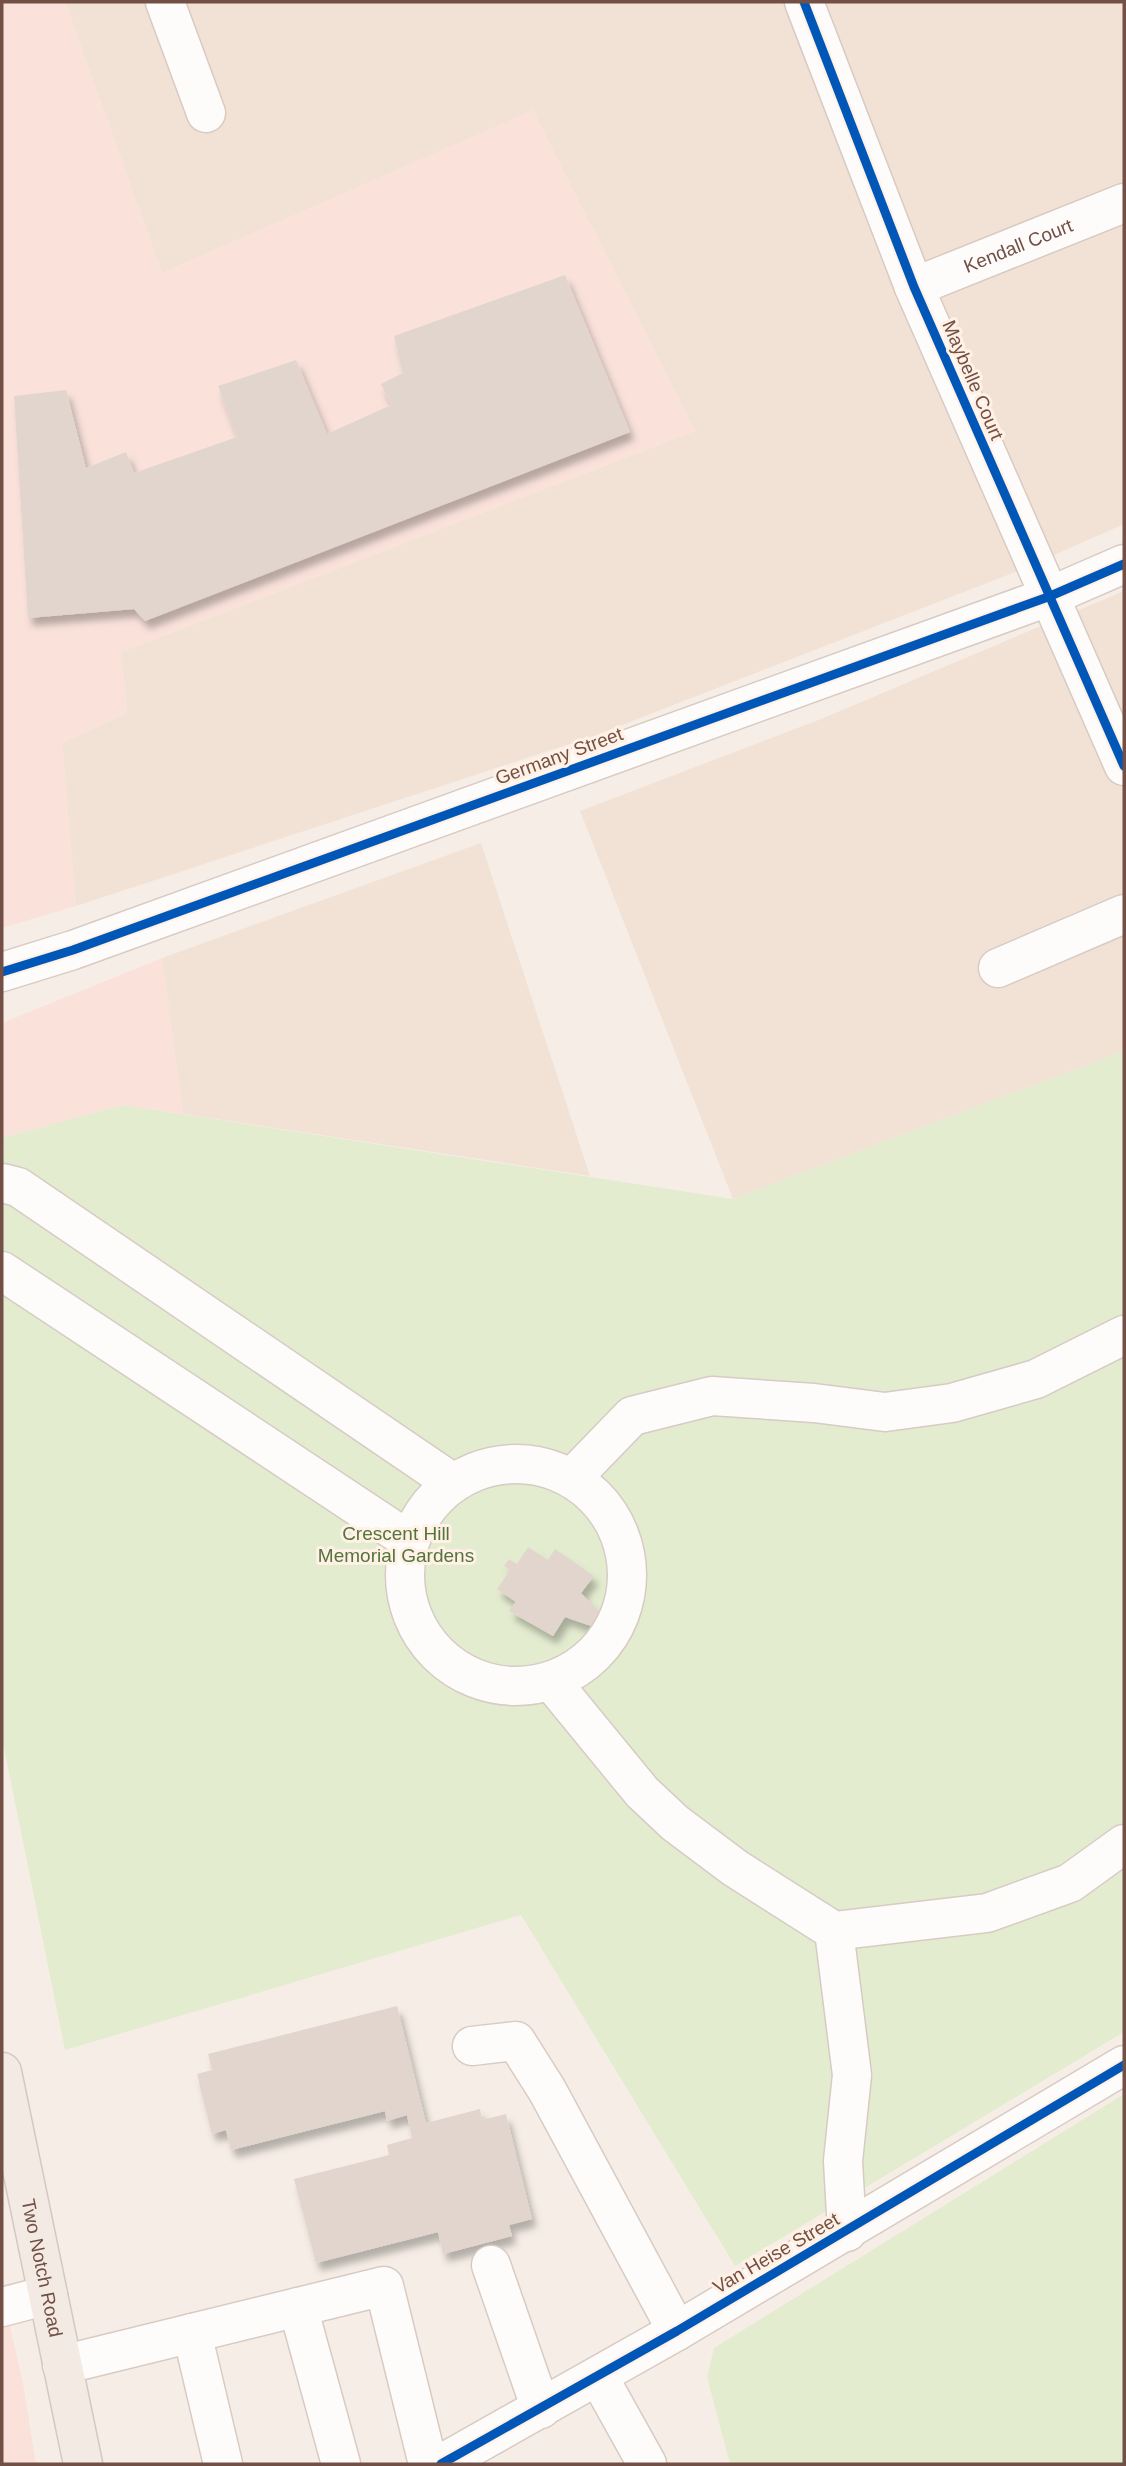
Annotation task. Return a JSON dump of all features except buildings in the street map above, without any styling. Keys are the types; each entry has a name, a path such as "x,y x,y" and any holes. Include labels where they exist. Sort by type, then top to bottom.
{"main road":[{"name":"Two Notch Road","path":"2,2072 83,2464"}],"street":[{"path":"165,2 206,113"},
{"name":"Maybelle Court","path":"804,2 914,287 1124,766"},
{"name":"Kendall Court","path":"914,287 1124,203"},
{"name":"Germany Street","path":"2,972 73,950 1048,597 1124,564"},
{"path":"998,968 1124,914"},
{"path":"2,1183 18,1187 453,1483"},
{"path":"2,1271 410,1541"},
{"path":"572,1478 632,1416 712,1396 814,1403 885,1412 952,1403 1036,1379 1124,1335"},
{"path":"509,1463 543,1466 572,1478 609,1512 627,1556 628,1583 620,1617 600,1650 577,1669 551,1681 523,1687 493,1684 471,1678 434,1651 416,1626 408,1604 404,1571 410,1541 423,1513 453,1483 466,1475 509,1463"},
{"path":"551,1681 642,1792 674,1823 735,1868 834,1931 987,1913 1070,1883 1124,1844"},
{"path":"834,1931 852,2075 843,2161 847,2232"},
{"path":"472,2046 516,2041 547,2091 677,2331"},
{"name":"Van Heise Street","path":"440,2464 541,2409 847,2232 1124,2065"},
{"path":"491,2265 541,2409"},
{"path":"62,2365 384,2286 428,2464"},
{"path":"2,2307 48,2295"},
{"path":"298,2307 341,2464"},
{"path":"192,2333 223,2464"},
{"path":"598,2376 647,2464"}],"shaded area":[{"path":"2,2 65,2 162,273 533,110 695,431 121,652 127,713 62,743 76,906 2,928"},
{"path":"65,2 1124,2 1124,524 1018,571 594,736 76,906 62,743 127,713 121,652 695,431 533,111 162,273"},
{"path":"1124,591 1124,1051 733,1199 580,811 821,719"},
{"path":"481,843 590,1176 183,1114 162,958"},
{"path":"162,958 183,1114 123,1105 2,1138 2,1023"},
{"path":"2,2292 23,2383 36,2464 2,2464"}],"green space":[{"name":"Crescent Hill Memorial Gardens","path":"1124,1051 1124,2032 735,2266 521,1915 65,2050 2,1738 2,1138 123,1105 733,1199"},
{"path":"1124,2094 1124,2464 730,2464 707,2377 714,2348"}],"cycle path":[{"path":"804,2 914,287 1124,766"},
{"path":"2,972 73,950 1048,597 1124,564"},
{"path":"441,2464 677,2331 1124,2065"}]}
